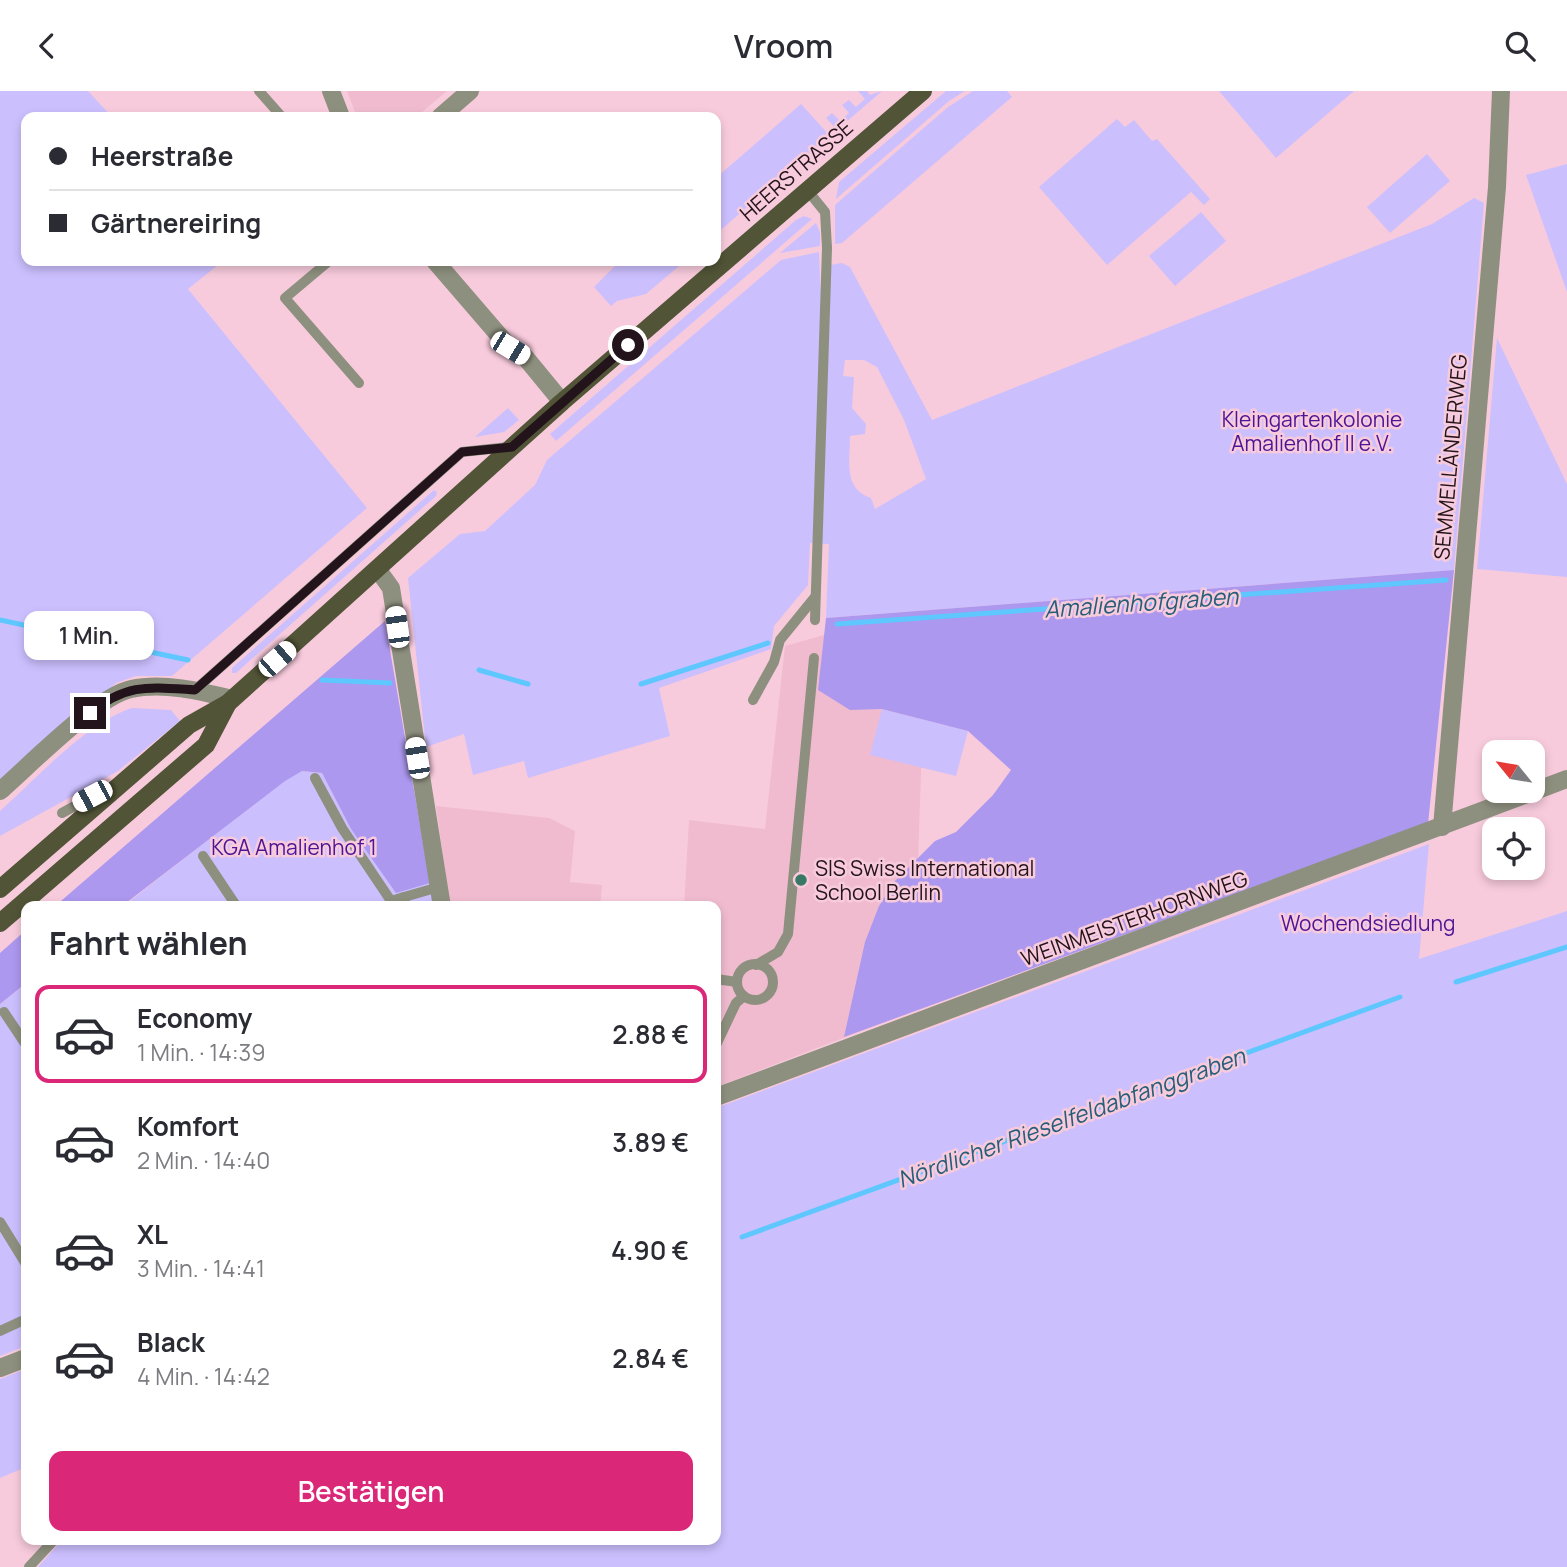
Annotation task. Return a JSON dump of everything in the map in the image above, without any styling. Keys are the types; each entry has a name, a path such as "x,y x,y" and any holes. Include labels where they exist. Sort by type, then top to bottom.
{"main road":[{"name":"HEERSTRASSE","path":"0,889 189,725 230,701 512,447 923,91"},
{"name":"HEERSTRASSE","path":"25,901 206,745 230,701"},
{"name":"HEERSTRASSE","path":"0,923 21,905"}],"street":[{"path":"331,91 339,112"},
{"path":"446,112 470,91"},
{"name":"SEMMELLÄNDERWEG","path":"1442,827 1497,187 1501,91"},
{"path":"439,266 510,348 525,357 562,403"},
{"path":"378,570 391,588 441,901"},
{"path":"0,791 114,695 143,687 195,690 230,701"},
{"name":"WEINMEISTERHORNWEG","path":"721,1094 1567,779"},
{"path":"0,1368 21,1360"}],"lane":[{"path":"259,91 278,112"},
{"path":"808,191 825,212 827,248 815,620"},
{"path":"322,266 285,298 359,383"},
{"path":"195,690 462,452 512,447"},
{"path":"753,700 774,662 780,640 816,597"},
{"path":"737,982 745,967 756,965 778,952 788,934 814,658"},
{"path":"62,813 130,777"},
{"path":"316,778 342,828 391,901"},
{"path":"203,856 233,901"},
{"path":"407,901 439,887"},
{"path":"744,996 761,999 772,986 771,974 756,965"},
{"path":"721,980 737,982"},
{"path":"737,982 744,996"},
{"path":"721,1034 736,1003 744,996"},
{"path":"4,1011 21,1037"},
{"path":"0,1221 21,1256"},
{"path":"0,1331 21,1321"},
{"path":"29,1567 49,1545"}],"shaded area":[{"path":"347,91 447,91 422,112 355,112"},
{"path":"1454,570 1428,824 844,1037 865,942 879,906 895,881 935,841 956,832 993,795 1011,770 968,731 882,709 850,710 818,690 826,618"},
{"path":"385,621 430,883 396,893 351,829 322,773 302,771 285,781 129,901 61,901"},
{"name":"SIS Swiss International School Berlin","path":"926,625 913,1011 721,1085 721,901 684,901 689,820 765,829 785,646 824,635"},
{"path":"436,806 549,818 575,831 570,882 602,885 600,901 449,901"},
{"path":"21,934 21,987 0,1004 0,953"}],"green space":[{"path":"0,91 88,91 107,112 21,112 21,266 217,266 188,289 367,508 172,676 136,676 116,683 0,780"},
{"path":"858,91 867,91 870,95 882,91 837,130 826,118 832,113 840,121 849,113 842,105 849,100 856,107 865,99"},
{"path":"946,91 965,91 949,101 836,199 839,182"},
{"path":"973,91 1007,91 1012,97 842,243 835,244 835,205 948,107"},
{"path":"1219,91 1354,91 1276,158"},
{"path":"801,104 830,136 721,230 721,174"},
{"path":"1117,119 1125,127 1134,120 1152,141 1157,139 1210,199 1204,205 1191,192 1107,265 1039,187"},
{"path":"1427,154 1450,181 1390,233 1367,207"},
{"path":"1567,164 1567,292 1526,175"},
{"name":"Kleingartenkolonie Amalienhof II e.V.","path":"1474,198 1484,203 1454,570 826,618 829,544 810,543 808,585 774,626 771,649 659,688 670,736 528,778 524,761 473,775 464,734 426,747 408,578 460,534 485,531 535,485 547,460 781,260 819,252 823,350 830,265 842,263 850,267 932,420 1432,224","holes":["845,360 864,360 877,367 904,420 926,479 875,509 871,498 856,488 849,464 850,436 865,434 866,424 852,408 854,377 843,376"]},
{"path":"1201,212 1226,241 1175,286 1149,256"},
{"path":"804,216 812,219 556,441 550,434 796,220"},
{"path":"816,223 820,232 820,246 780,253"},
{"path":"615,266 679,266 646,294 617,301 611,306 594,287"},
{"path":"1497,338 1567,484 1567,577 1477,569"},
{"path":"508,408 519,420 504,432 475,437"},
{"path":"434,490 437,492 436,496 236,673 232,673 232,668"},
{"path":"132,708 171,710 180,721 118,771 0,836 0,811 80,738 115,715"},
{"path":"882,709 968,731 956,776 870,755"},
{"name":"KGA Amalienhof 1","path":"302,771 322,773 351,829 430,883 433,901 130,901 285,780"},
{"name":"Wochendsiedlung","path":"1429,844 1419,959 1567,911 1567,1567 38,1567 58,1545 721,1545 721,1106"},
{"path":"21,987 21,1348 0,1356 0,1004"},
{"path":"21,1371 21,1469 0,1478 0,1379"}],"waterway":[{"name":"Amalienhofgraben","path":"837,624 1446,580"},
{"name":"Amalienhofgraben","path":"0,620 188,660"},
{"name":"Amalienhofgraben","path":"641,684 768,643"},
{"name":"Amalienhofgraben","path":"479,670 528,684"},
{"name":"Amalienhofgraben","path":"322,680 390,683"},
{"name":"Nördlicher Rieselfeldabfanggraben","path":"1456,982 1567,947"},
{"name":"Nördlicher Rieselfeldabfanggraben","path":"742,1237 1400,997"}],"place":[{"name":"SIS Swiss International School Berlin","path":"801,880"}],"route":[{"path":"90,713 114,695 129,689 143,687 195,690 462,452 512,447 628,345"}]}
